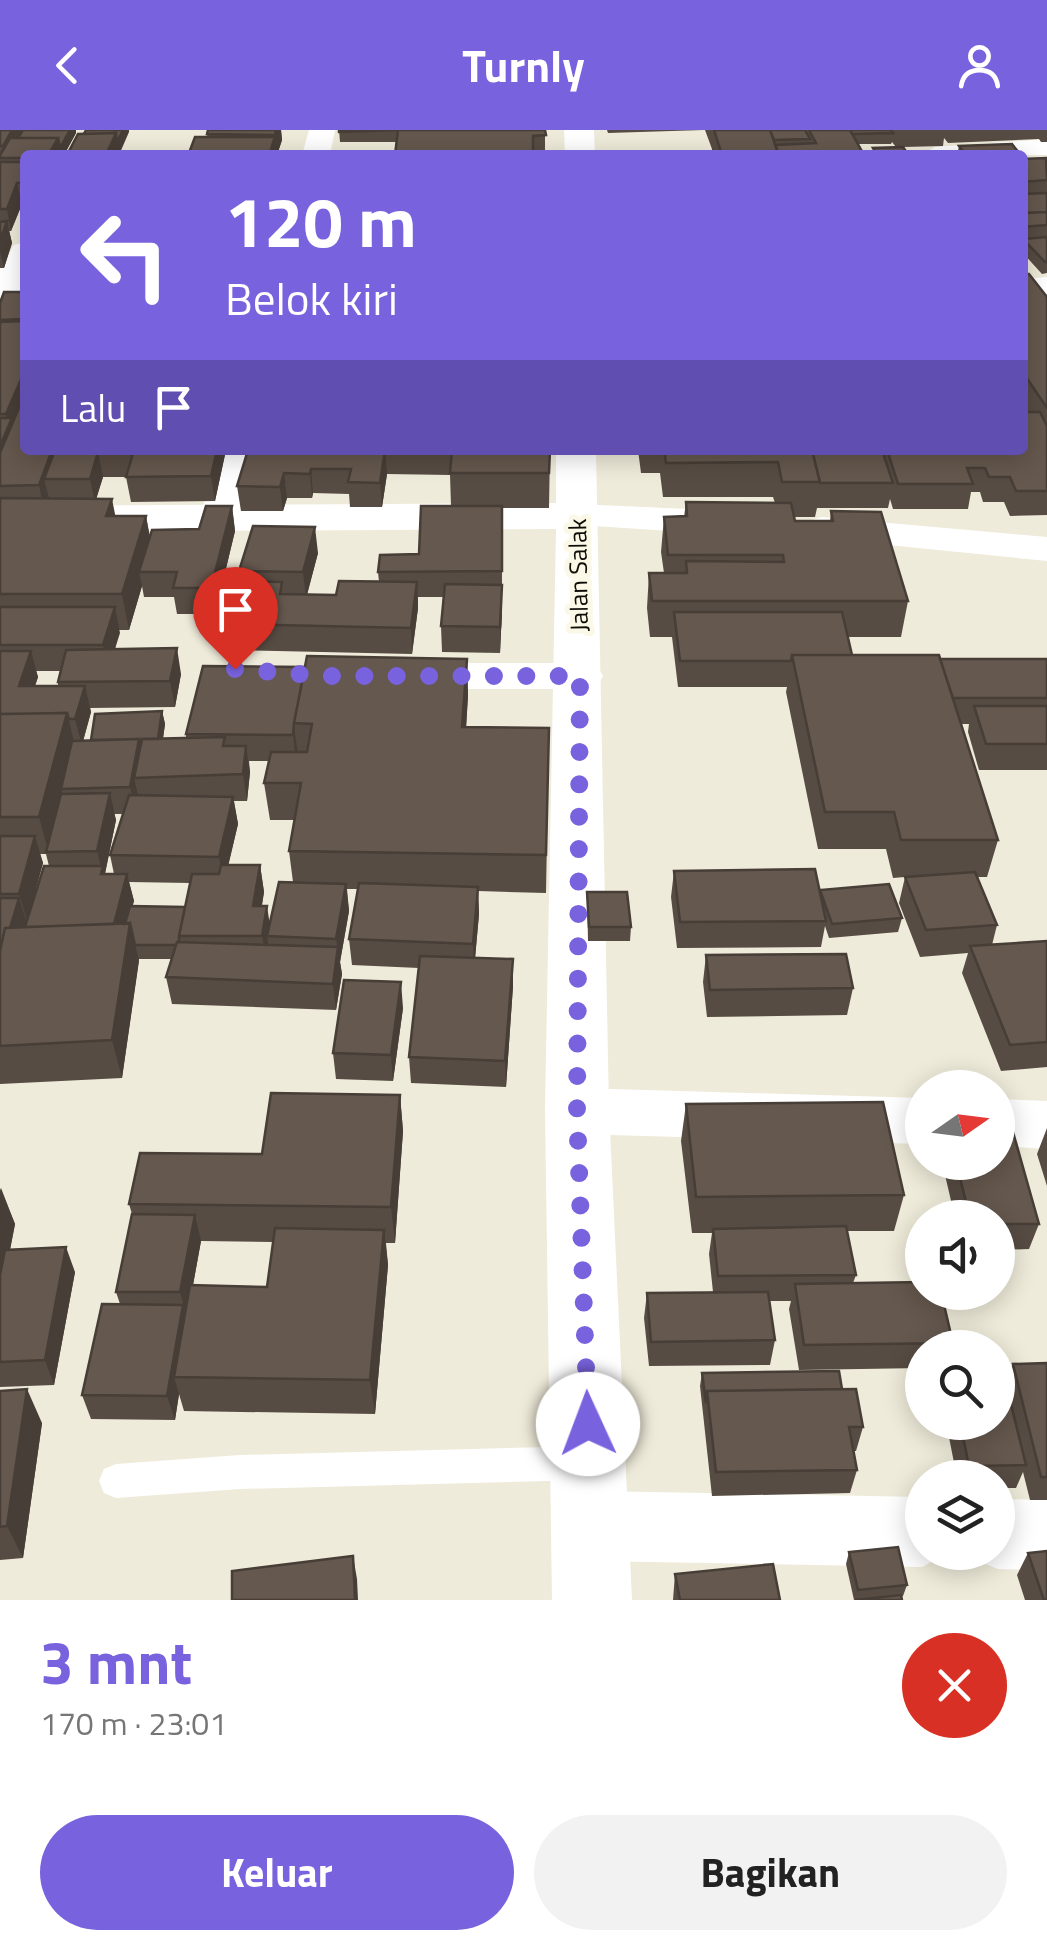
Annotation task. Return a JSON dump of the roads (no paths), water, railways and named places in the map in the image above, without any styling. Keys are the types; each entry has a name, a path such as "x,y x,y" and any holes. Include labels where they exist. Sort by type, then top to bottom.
{"street":[{"path":"1005,150 1047,147"},
{"path":"0,300 20,261"},
{"path":"219,520 237,455"},
{"name":"Jalan Salak","path":"576,455 580,676 577,1111 592,1600"},
{"path":"0,519 577,516 770,525 1047,548"},
{"path":"364,676 580,676"},
{"path":"577,1111 905,1121"},
{"path":"1015,1124 1047,1125"},
{"path":"591,1495 905,1530"},
{"path":"1015,1534 1047,1535"}],"lane":[{"path":"116,1481 240,1472 591,1495"}]}
